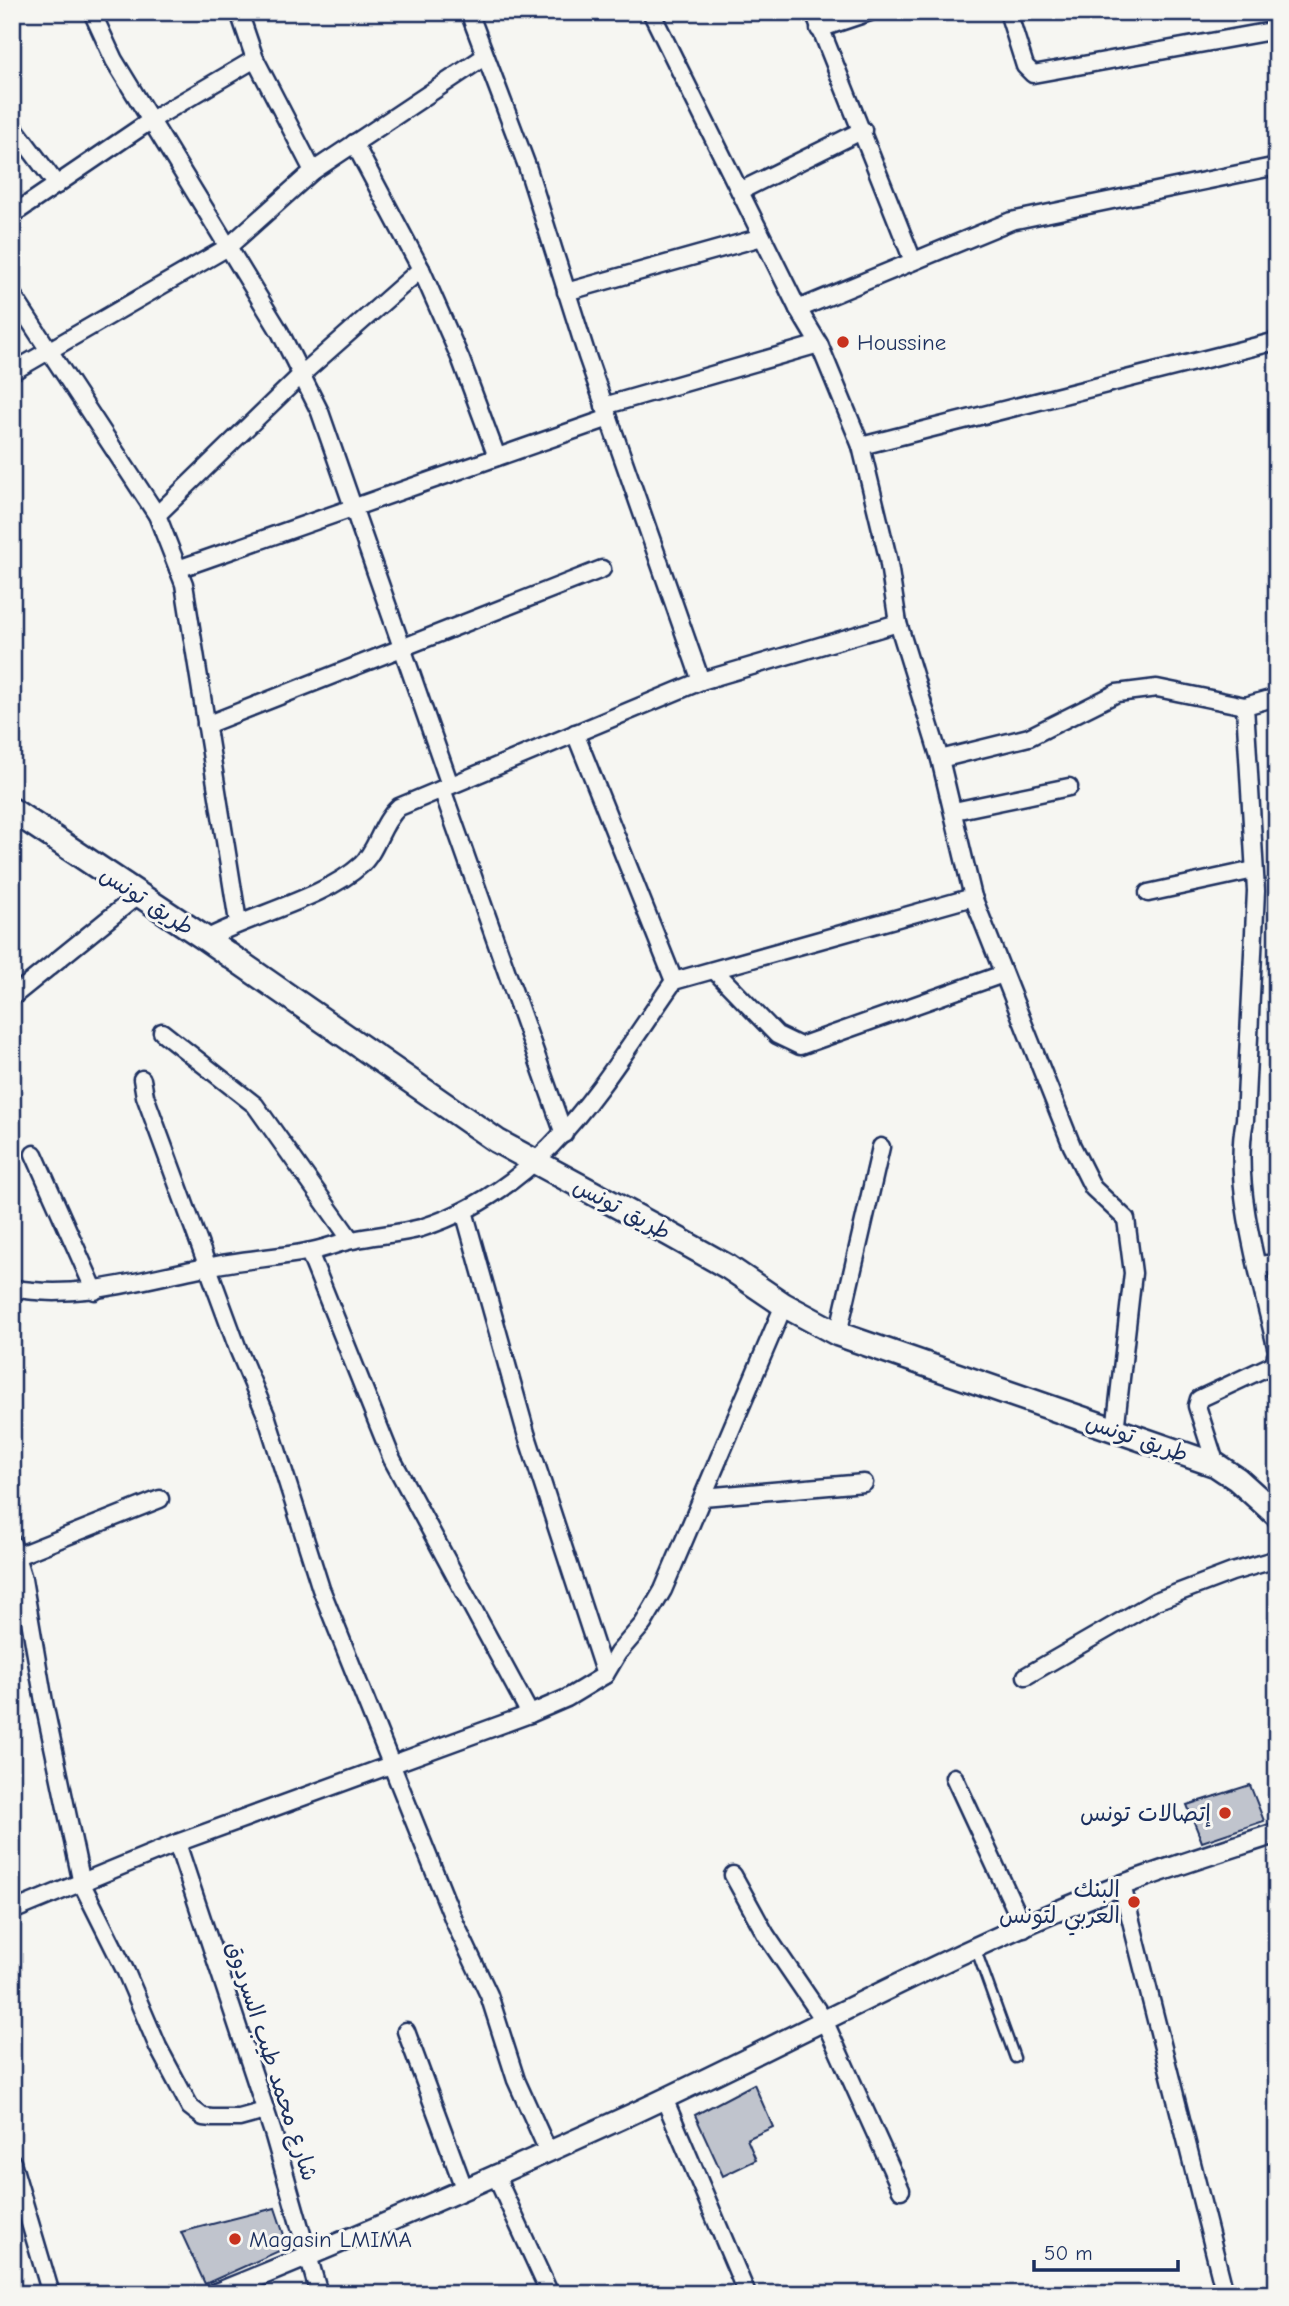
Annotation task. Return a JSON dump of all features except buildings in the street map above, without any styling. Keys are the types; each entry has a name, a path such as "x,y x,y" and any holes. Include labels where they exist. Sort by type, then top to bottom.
{"main road":[{"name":"طريق تونس","path":"12,810 535,1164 728,1267 784,1305 838,1334 1216,1465 1237,1479 1277,1515"}],"street":[{"path":"92,12 114,60 153,119 280,332 320,412 564,1134"},
{"path":"239,12 255,60 313,171"},
{"path":"469,12 527,166 606,412 701,681"},
{"path":"651,12 798,309 819,344 861,446 888,558 898,623 954,811 973,897 1043,1079 1082,1167 1093,1188 1126,1219 1133,1273 1115,1431"},
{"path":"814,12 913,261"},
{"path":"819,29 870,12"},
{"path":"1009,12 1025,66 1033,74 1277,30"},
{"path":"12,372 49,348 228,247 313,171 484,57"},
{"path":"12,215 153,119 255,60"},
{"path":"12,125 57,185"},
{"path":"740,191 863,130"},
{"path":"354,143 421,269 461,360 497,457"},
{"path":"798,309 1012,221 1277,166"},
{"path":"566,292 762,237"},
{"path":"157,515 301,375 421,269"},
{"path":"12,294 157,515 184,584 237,922"},
{"path":"861,446 1277,341"},
{"path":"178,569 497,457 606,412 819,344"},
{"path":"206,725 400,651 602,569"},
{"path":"206,939 237,922 286,904 362,865 388,816 399,807 701,681 898,623"},
{"path":"940,760 1029,737 1117,693 1157,688 1245,706 1277,697"},
{"path":"1216,1465 1197,1406 1199,1399 1274,1364 1277,1351 1241,1168 1240,1142 1245,1119 1254,870 1245,706"},
{"path":"575,733 674,981"},
{"path":"954,811 1069,787"},
{"path":"1148,893 1254,870"},
{"path":"12,997 138,895"},
{"path":"12,1288 29,1292 95,1291 208,1266 309,1252 351,1240 419,1228 464,1211 535,1164 564,1134 595,1098 674,981 973,897"},
{"path":"715,971 777,1035 800,1046 1003,974"},
{"path":"162,1031 255,1105 351,1240"},
{"path":"142,1079 145,1096 266,1415 321,1589 391,1767 489,1995 516,2080 548,2151"},
{"path":"838,1334 881,1147"},
{"path":"34,1154 95,1291"},
{"path":"464,1211 526,1433 605,1675"},
{"path":"309,1252 392,1459 530,1714"},
{"path":"1258,1265 1277,1263"},
{"path":"12,1911 177,1843 530,1714 567,1698 605,1675 663,1590 784,1305"},
{"path":"703,1497 864,1483"},
{"path":"160,1500 14,1550 82,1884 126,1972 158,2047 191,2108 203,2117 212,2119 239,2118 265,2111"},
{"path":"1026,1676 1156,1601 1232,1572 1277,1559"},
{"path":"954,1777 1024,1928"},
{"path":"215,2294 310,2256 548,2151 824,2020 1122,1885 1277,1833"},
{"name":"شارع محمد طيب السردوق","path":"177,1843 265,2111 310,2256 319,2294"},
{"path":"733,1875 766,1936 824,2020 901,2190"},
{"path":"1122,1885 1225,2294"},
{"path":"406,2031 464,2188"},
{"path":"664,2098 747,2294"},
{"path":"12,2162 51,2294"},
{"path":"495,2174 550,2294"}],"lane":[{"path":"976,1950 1015,2058"}],"place":[{"name":"Houssine","path":"843,342"},
{"name":"إتصالات تونس","path":"1225,1813"},
{"name":"البنك العربي لتونس","path":"1134,1902"},
{"name":"Magasin LMIMA","path":"235,2239"}]}
